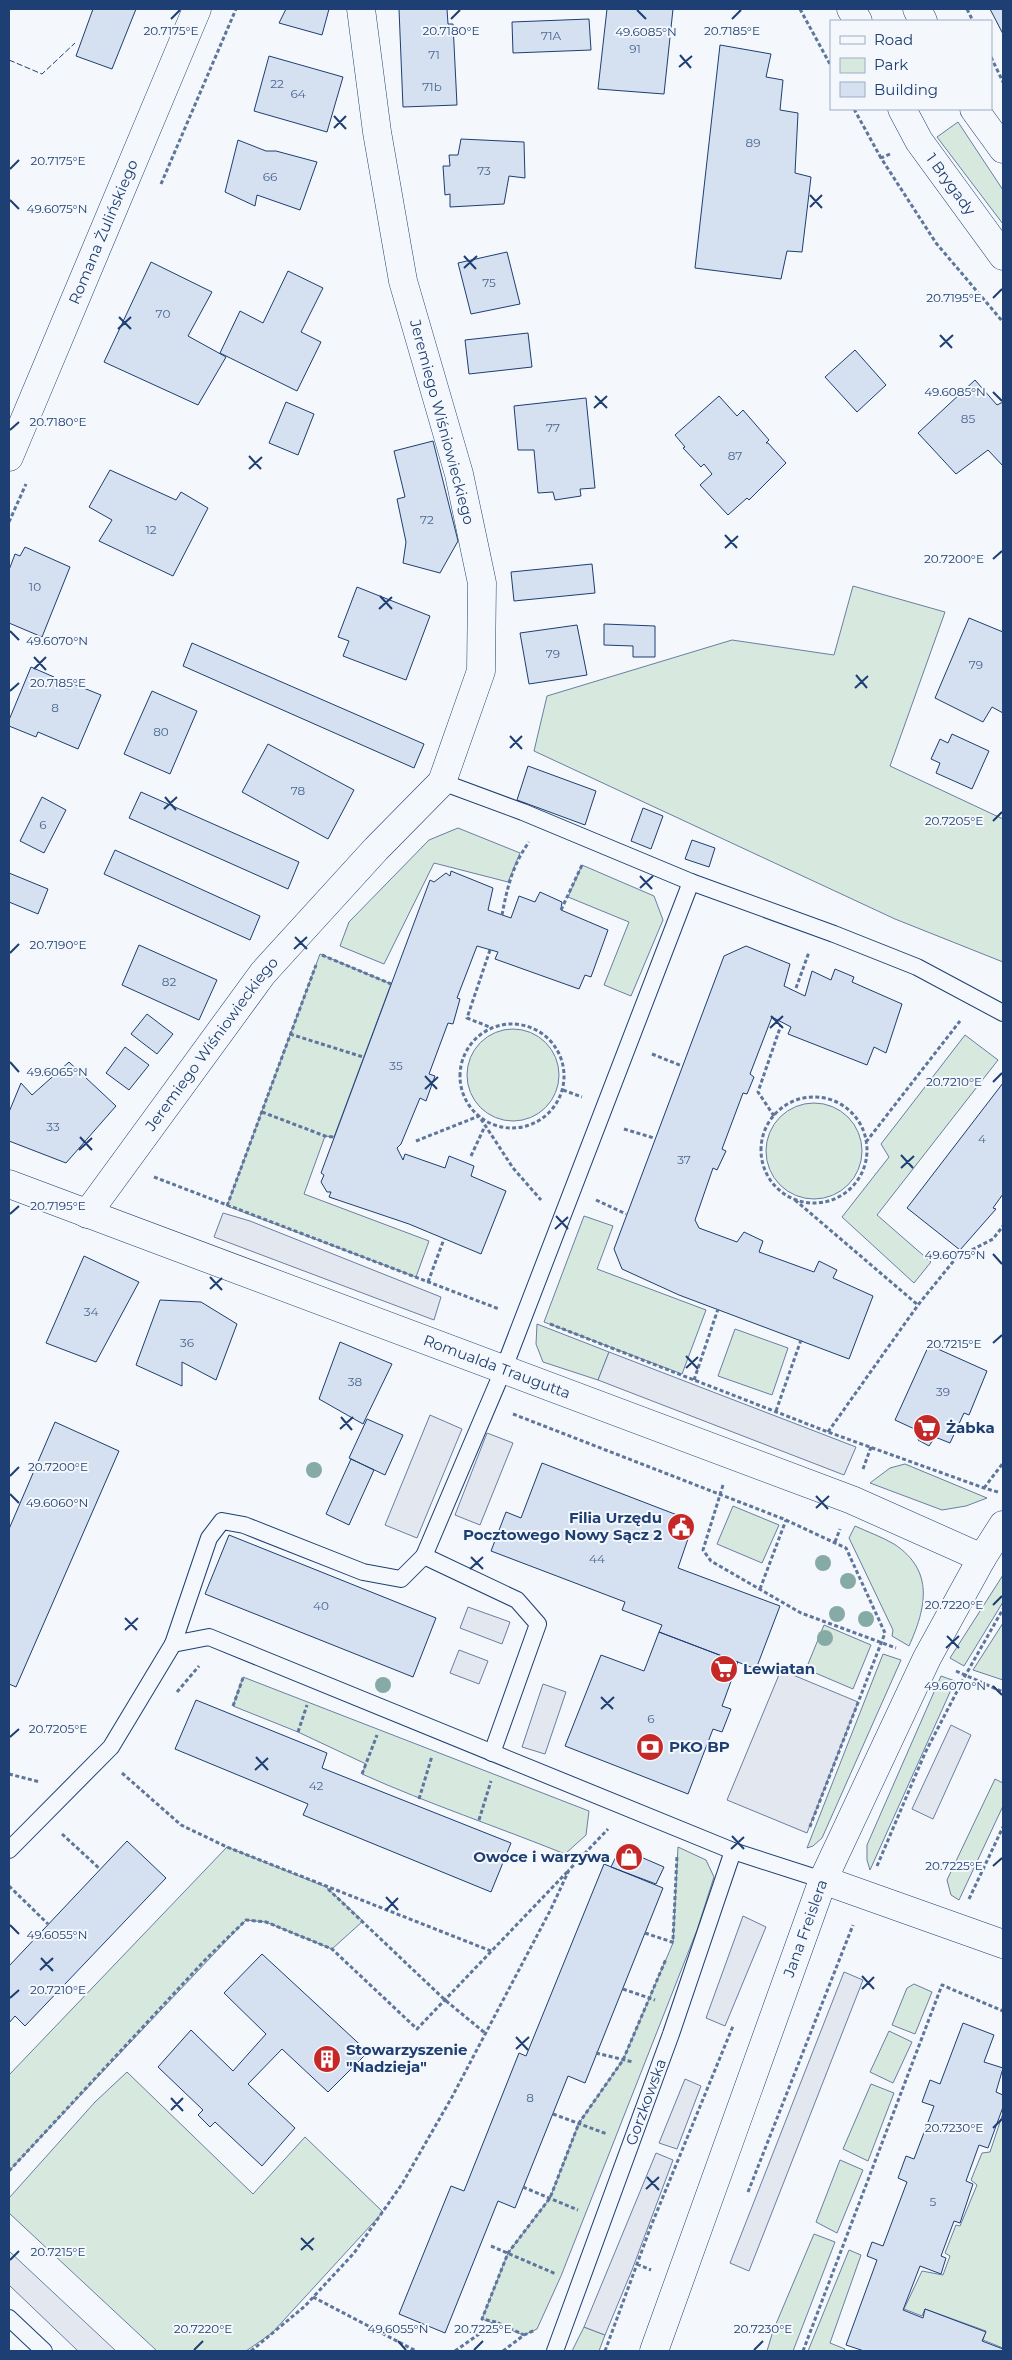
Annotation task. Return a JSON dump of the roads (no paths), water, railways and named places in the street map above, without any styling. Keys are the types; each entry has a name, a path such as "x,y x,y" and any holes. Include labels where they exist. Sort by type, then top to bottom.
{"street":[{"name":"Romana Żulińskiego","path":"9,457 198,9"},
{"name":"Jeremiego Wiśniowieckiego","path":"87,1214 263,973 376,849 442,782 481,671 482,583 459,474 403,282 377,132 361,9"},
{"path":"851,9 857,20"},
{"name":"1 Brygady","path":"903,110 919,141 1003,256"},
{"path":"975,110 1003,149"},
{"name":"Romualda Traugutta","path":"9,1184 852,1500 982,1558"},
{"name":"Jana Freislera","path":"657,2351 678,2281 823,1880 927,1658 982,1558 1003,1525"},
{"path":"823,1880 1003,1944"}],"lane":[{"path":"442,782 523,812 691,882 834,934 917,967 1003,1013"},
{"path":"9,1850 111,1747 173,1644 209,1538 222,1521 244,1525 362,1572 401,1579 424,1556 504,1368 691,882"},
{"path":"424,1556 517,1600 538,1624 492,1753"},
{"path":"173,1644 209,1637 733,1851 823,1880"},
{"name":"Gorzkowska","path":"556,2351 671,2034 733,1851"},
{"path":"9,2318 44,2351"}],"place":[{"name":"Żabka","path":"927,1428"},
{"name":"Filia Urzędu Pocztowego Nowy Sącz 2","path":"681,1527"},
{"name":"Lewiatan","path":"724,1669"},
{"name":"PKO BP","path":"650,1747"},
{"name":"Owoce i warzywa","path":"629,1857"},
{"name":"Stowarzyszenie \"Nadzieja\"","path":"327,2059"}]}
